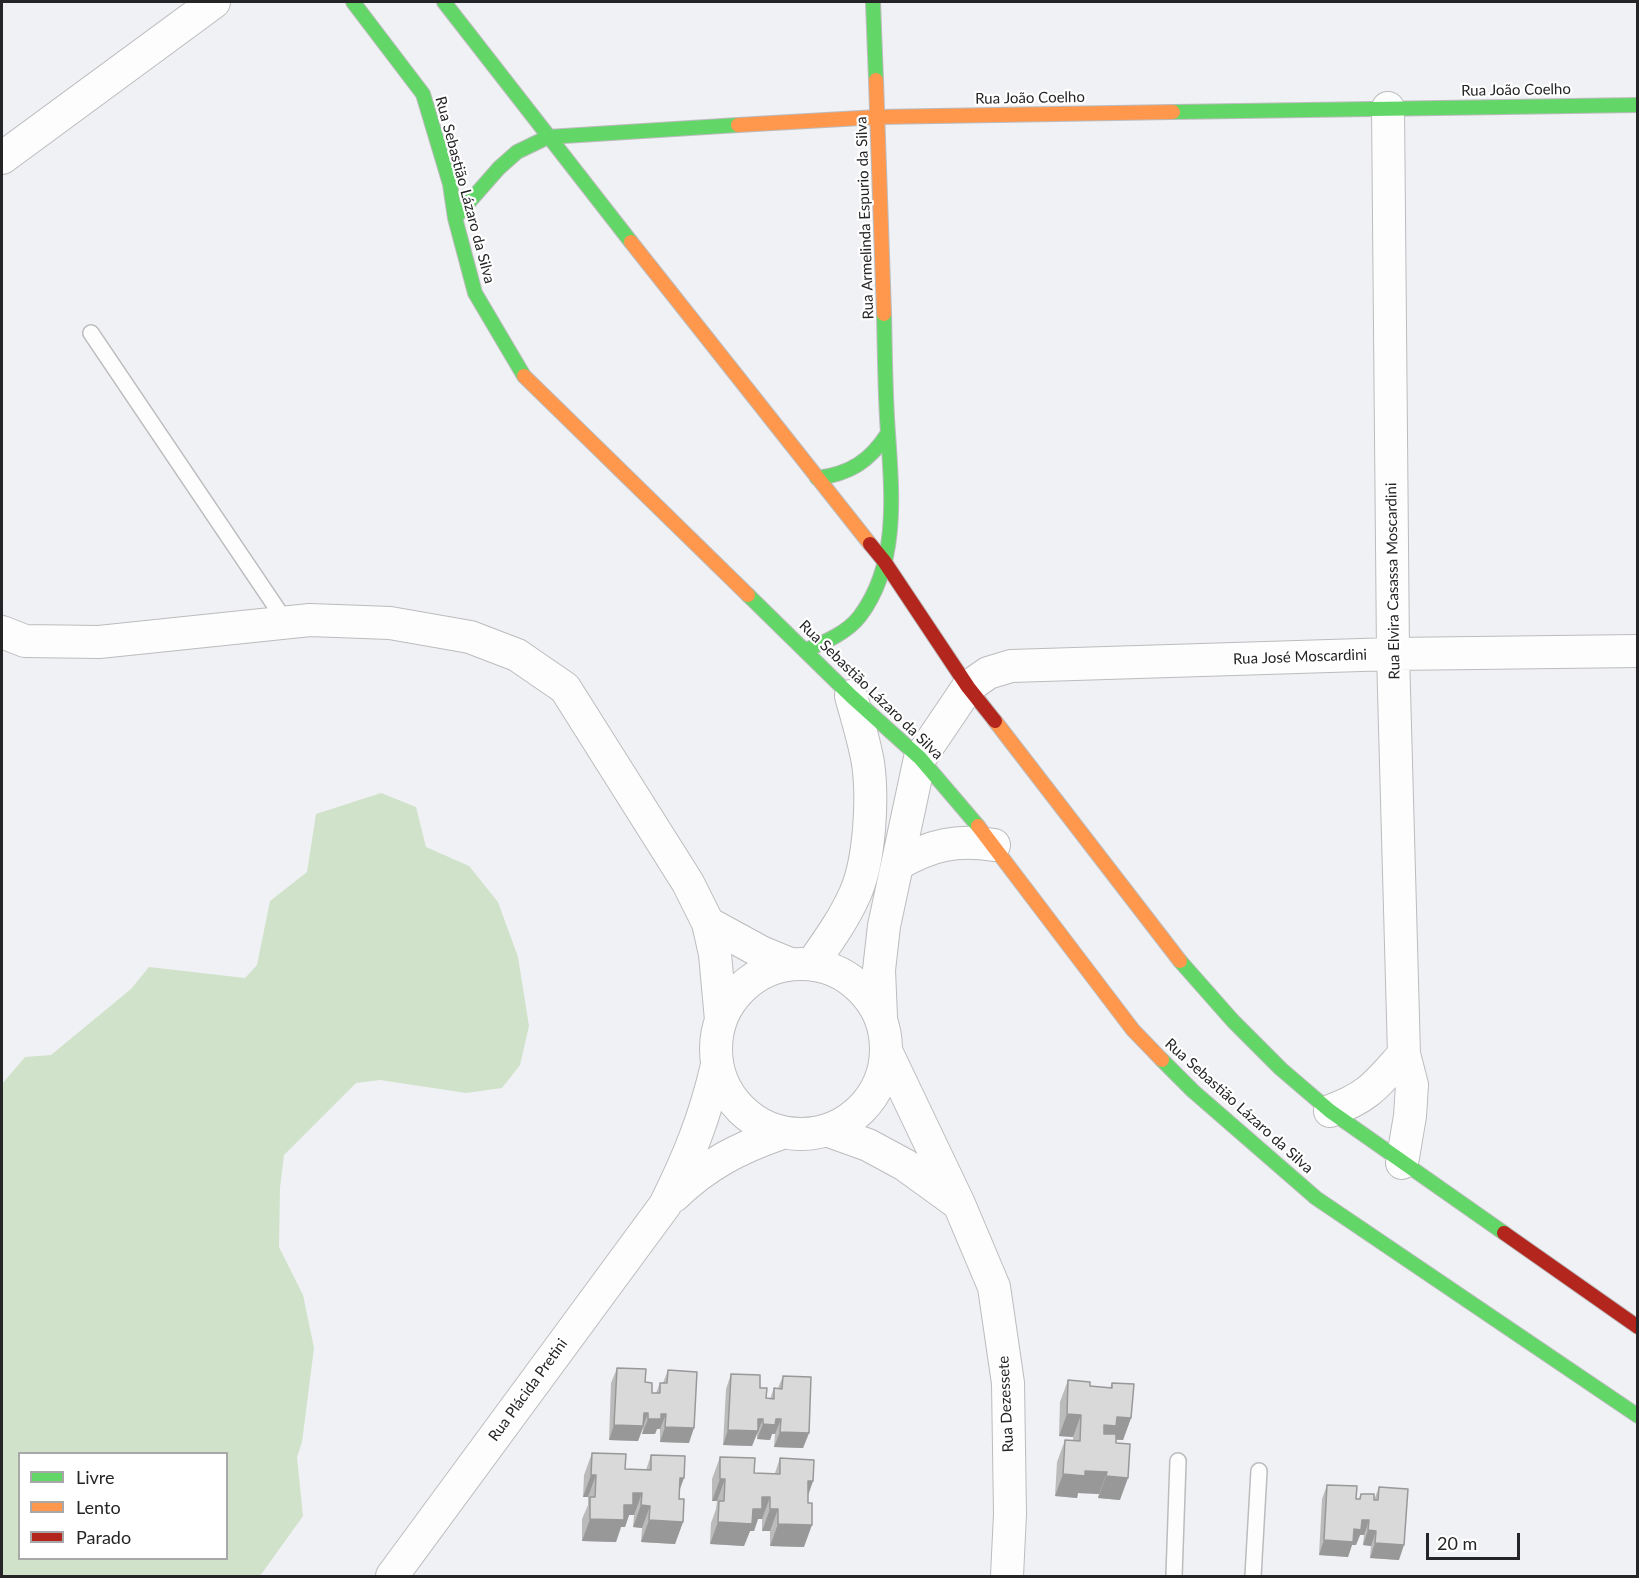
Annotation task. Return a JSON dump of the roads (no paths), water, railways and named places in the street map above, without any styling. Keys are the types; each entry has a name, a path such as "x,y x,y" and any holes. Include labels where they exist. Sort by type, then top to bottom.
{"street":[{"path":"2,158 214,2"},
{"name":"Rua Sebastião Lázaro da Silva","path":"353,2 423,94 450,184 455,218 475,293 525,377 851,696 920,758 994,845 1132,1030 1193,1091 1316,1198 1638,1416"},
{"path":"444,2 884,561 968,687 1184,966 1233,1021 1281,1069 1330,1111 1638,1327"},
{"name":"Rua Armelinda Espurio da Silva","path":"806,650 835,637 859,617 876,591 889,536 893,484 888,433 873,2"},
{"name":"Rua João Coelho","path":"455,218 499,168 517,152 548,137 878,117 1638,105"},
{"name":"Rua Elvira Casassa Moscardini","path":"1388,108 1393,654 1404,1054 1412,1085 1410,1116 1402,1163"},
{"path":"817,477 834,476 866,461 879,448 888,433"},
{"path":"2,632 25,641 99,642 310,620 390,622 470,637 517,655 566,688 688,883 708,923 716,954 721,1020"},
{"name":"Rua José Moscardini","path":"968,687 988,673 1011,666 1393,654 1638,651"},
{"path":"880,1017 879,970 884,926 920,758 968,687"},
{"path":"708,923 761,952 801,964 834,970 854,981 869,997 880,1017 886,1035 887,1053 882,1079 870,1101 851,1119 829,1131 797,1135 782,1133 759,1124 739,1109 725,1088 717,1065 716,1042 721,1020 732,999 747,982 767,970 801,964 841,923 856,892 864,862 870,816 868,764 851,696"},
{"path":"898,864 913,855 944,844 960,842 994,845"},
{"name":"Rua Dezessete","path":"887,1053 959,1204 994,1287 1008,1383 1010,1514 1007,1576"},
{"path":"1330,1111 1354,1102 1375,1087 1404,1054"},
{"name":"Rua Plácida Pretini","path":"392,1576 665,1204 697,1137 709,1101 717,1065"},
{"path":"829,1131 868,1145 905,1165 959,1204"},
{"name":"Rua Plácida Pretini","path":"665,1204 718,1160 782,1133"}],"lane":[{"path":"91,333 286,622"},
{"path":"1174,1576 1178,1461"},
{"path":"1253,1576 1259,1471"}]}
